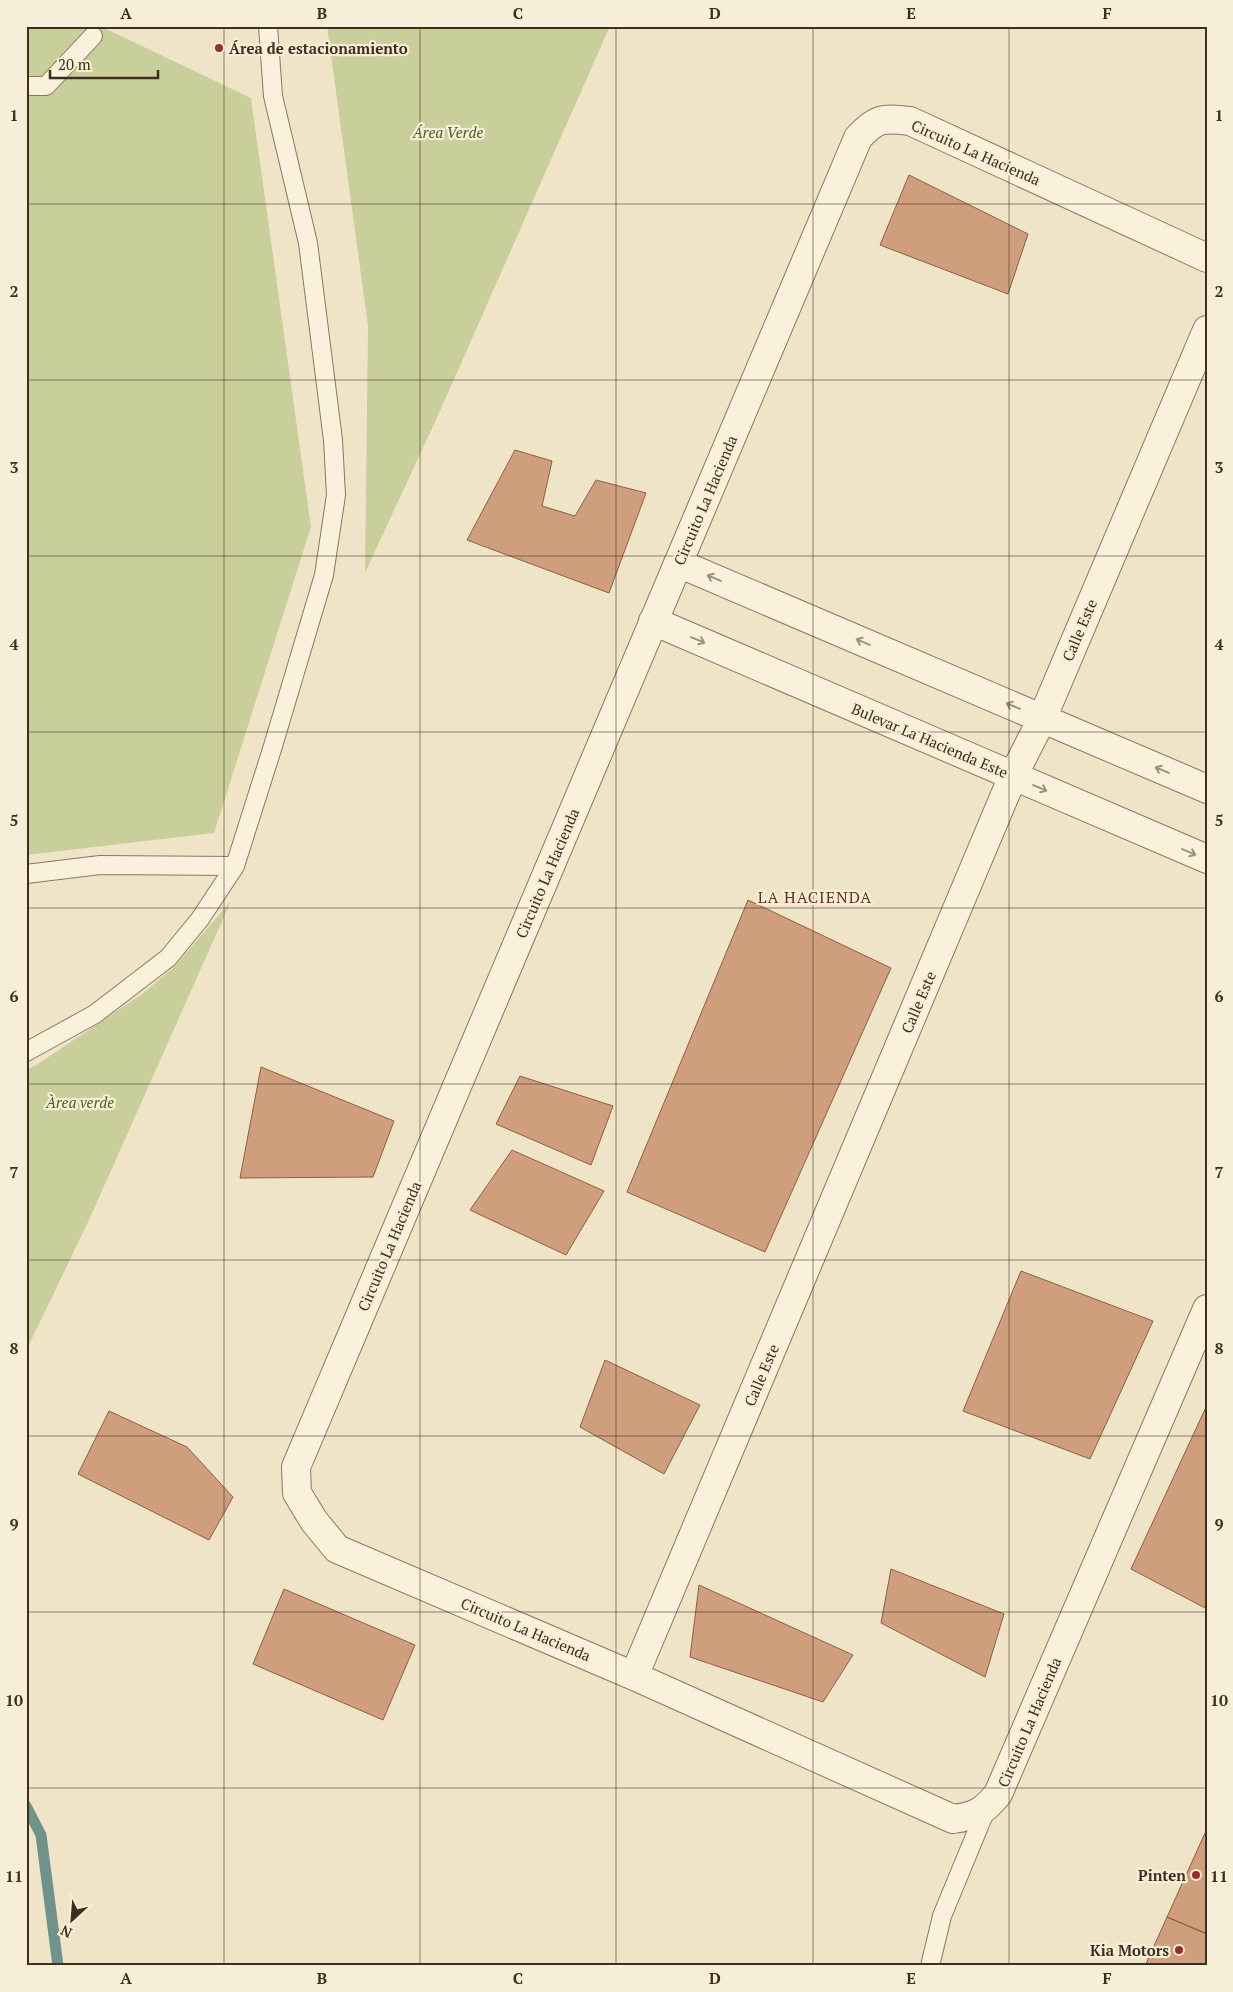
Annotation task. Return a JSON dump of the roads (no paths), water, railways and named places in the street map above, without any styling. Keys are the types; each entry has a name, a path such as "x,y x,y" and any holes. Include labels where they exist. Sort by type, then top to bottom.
{"street":[{"name":"Circuito La Hacienda","path":"1207,258 910,121 886,119 871,124 858,138 296,1468 297,1493 314,1521 337,1549 634,1676 953,1818 972,1817 987,1807 998,1794 1207,1309"},
{"name":"Calle Este","path":"634,1676 1013,776 1042,719 1207,330"},
{"path":"678,563 1207,789"},
{"name":"Bulevar La Hacienda Este","path":"653,621 1207,860"}],"lane":[{"path":"26,1052 94,1014 168,958 200,919 235,866 324,575 336,495 333,440 308,242 273,96 268,26"},
{"path":"26,86 46,86 93,36"},
{"path":"26,874 100,865 235,866"},
{"path":"930,1966 942,1916 987,1807"}],"waterway":[{"path":"26,1806 41,1835 58,1966"}],"place":[{"name":"Área de estacionamiento","path":"219,48"},
{"name":"Pinten","path":"1196,1875"},
{"name":"Kia Motors","path":"1179,1950"}],"district":[{"name":"LA HACIENDA","path":"815,897"}],"park label":[{"name":"Área Verde","path":"448,132"},
{"name":"Àrea verde","path":"80,1102"}]}
